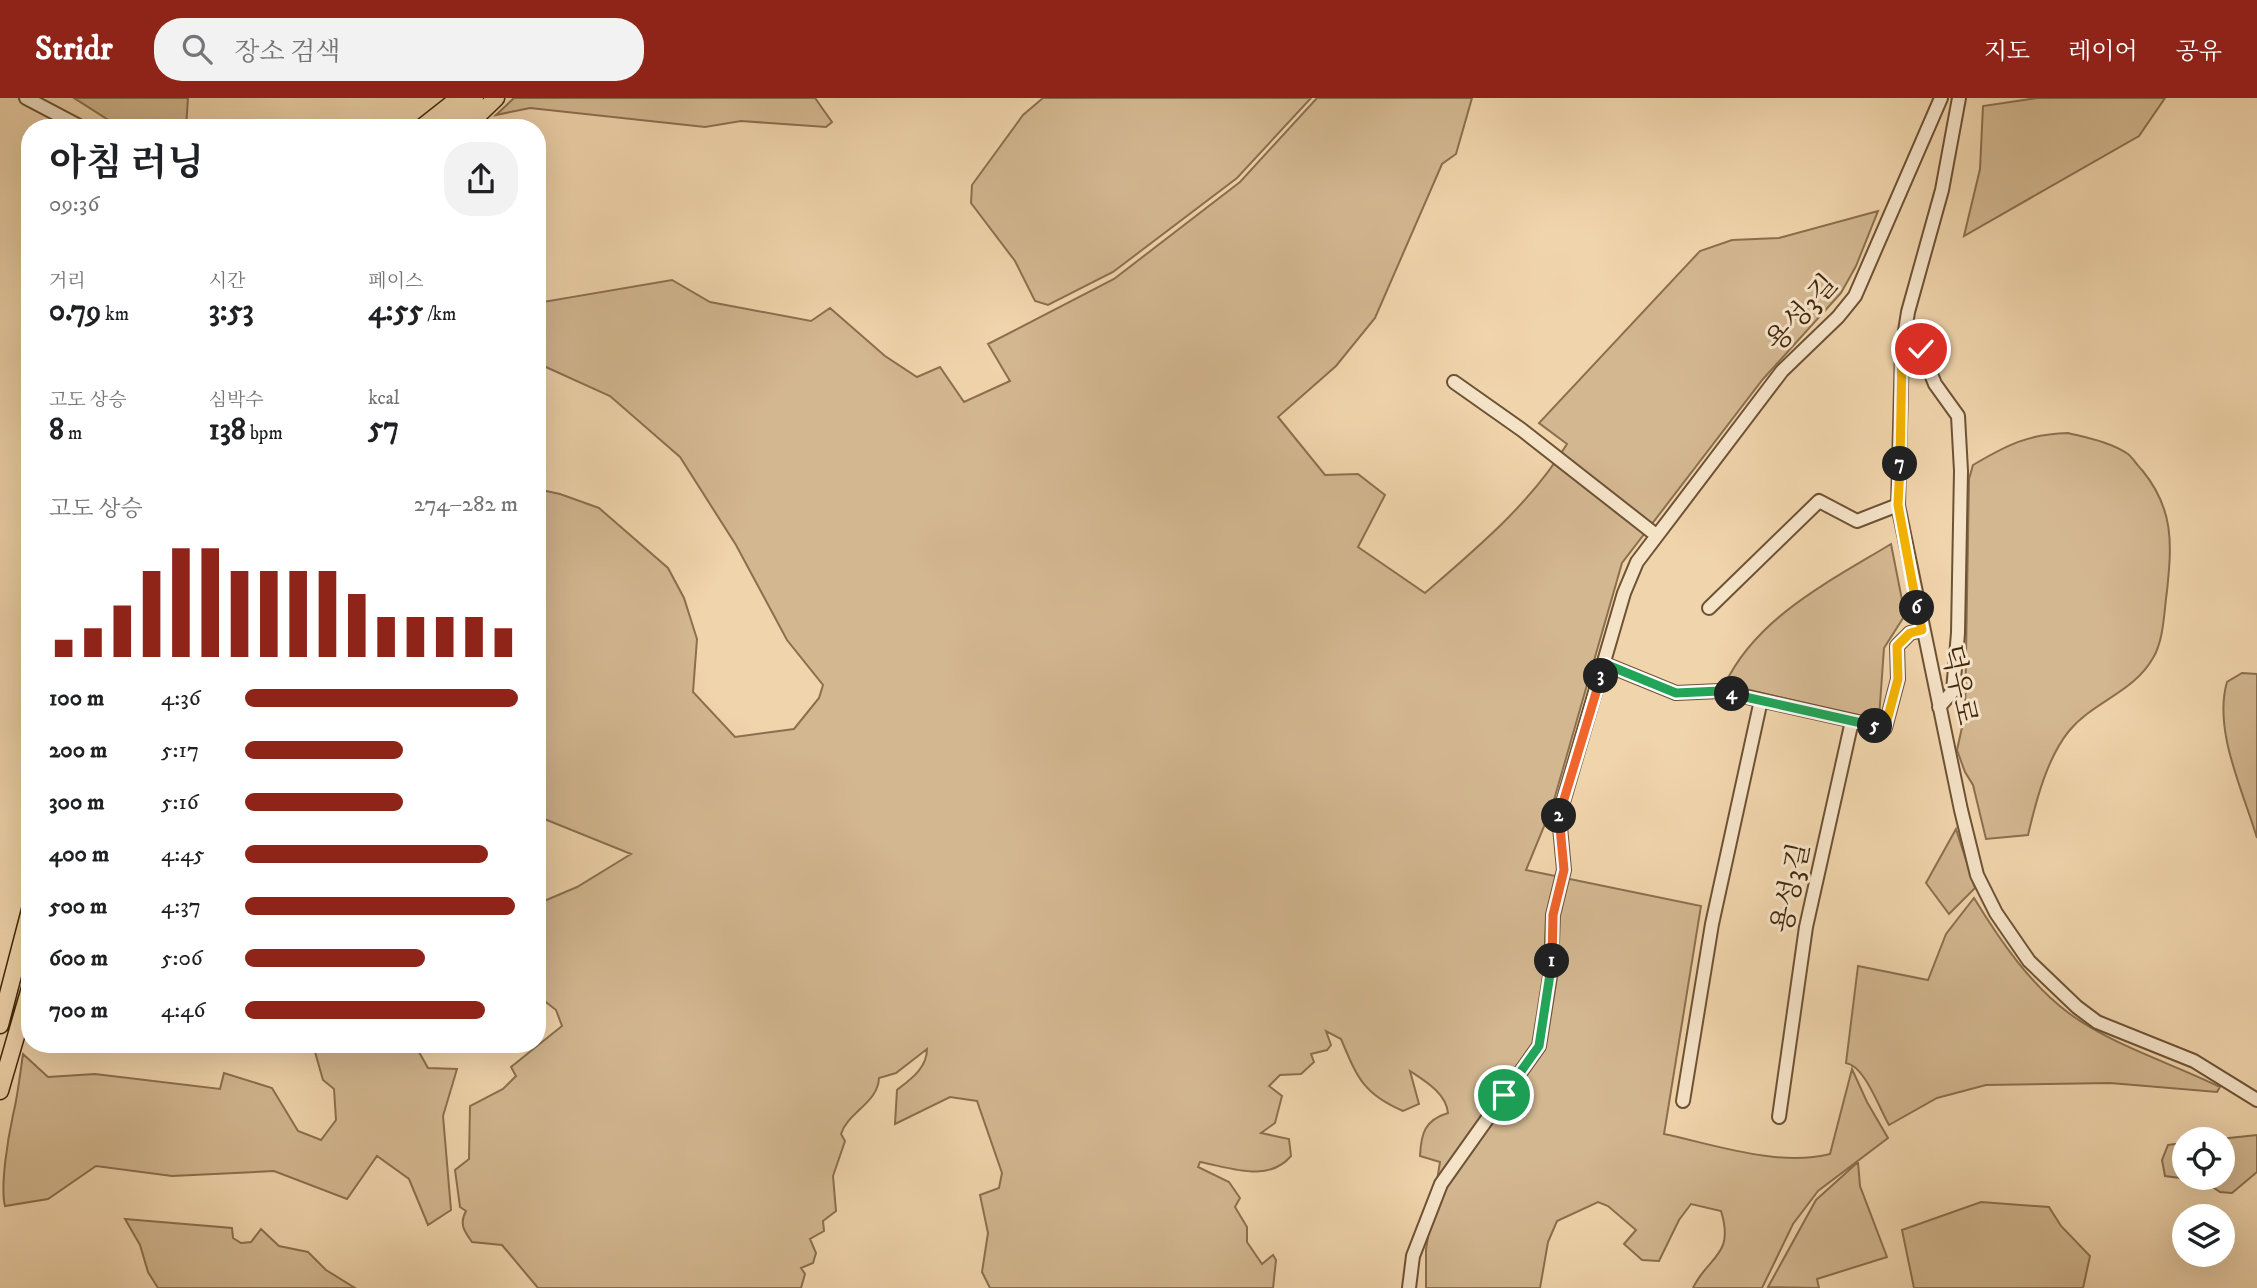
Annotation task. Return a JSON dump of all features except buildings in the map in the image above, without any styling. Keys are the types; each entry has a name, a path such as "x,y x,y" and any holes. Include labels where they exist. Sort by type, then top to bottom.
{"main road":[{"path":"432,119 459,98"},
{"path":"454,119 475,98"},
{"path":"474,119 496,98"},
{"path":"0,1025 21,944"},
{"path":"0,1091 21,1019"}],"street":[{"path":"26,98 66,119"},
{"name":"용성3길","path":"1409,1288 1413,1256 1441,1184 1539,1046 1551,970 1553,915 1564,870 1559,816 1624,593 1637,562 1782,371 1838,317 1855,296 1941,98"},
{"name":"덕우로","path":"1959,98 1942,190 1908,312 1902,350 1898,505 1922,630 1977,875 1996,913 2029,961 2097,1022 2194,1061 2257,1100"},
{"path":"1902,350 1921,349 1935,384 1958,416 1961,471 1958,633 1953,691 1939,707"},
{"path":"1454,382 1522,430 1657,535"},
{"path":"1709,608 1819,501 1857,521 1898,505"},
{"path":"1605,664 1676,693 1720,691 1885,728 1898,679 1897,646 1910,633 1922,630"},
{"path":"1683,1101 1712,924 1761,700"},
{"name":"용성3길","path":"1779,1117 1806,926 1852,722"}],"shaded area":[{"path":"74,98 188,98 187,119 107,119"},
{"path":"514,98 815,98 832,122 826,127 741,121 705,127 530,108 496,115"},
{"path":"1043,98 1311,98 1237,178 1113,272 1048,305 1035,301 1015,261 971,203 972,185 1023,115"},
{"path":"1317,98 1472,98 1456,154 1442,164 1375,318 1336,366 1278,417 1325,475 1358,474 1385,495 1358,547 1425,593 1502,524 1537,486 1567,444 1539,423 1700,251 1732,240 1779,238 1878,211 1856,266 1841,293 1763,379 1622,563 1552,807 1526,870 1701,906 1664,1134 1768,1156 1789,1158 1830,1154 1852,1069 1888,1138 1818,1191 1793,1224 1762,1288 1693,1288 1722,1247 1725,1238 1721,1211 1691,1204 1679,1220 1659,1261 1642,1260 1624,1244 1636,1230 1608,1206 1598,1202 1557,1221 1548,1242 1540,1288 1426,1288 1426,1249 1440,1162 1420,1156 1426,1128 1434,1119 1448,1113 1446,1106 1434,1088 1410,1071 1419,1104 1403,1111 1390,1105 1363,1083 1341,1039 1326,1031 1331,1045 1327,1050 1311,1054 1314,1062 1301,1074 1280,1075 1269,1086 1282,1096 1275,1123 1261,1133 1289,1139 1291,1156 1272,1169 1261,1171 1237,1170 1200,1162 1198,1167 1229,1182 1240,1198 1235,1207 1247,1227 1247,1242 1262,1264 1273,1255 1276,1260 1273,1288 990,1288 982,1272 988,1233 980,1195 999,1188 1002,1173 977,1101 950,1097 895,1124 897,1090 921,1067 927,1049 896,1073 879,1078 874,1094 845,1126 841,1134 845,1141 833,1176 836,1211 823,1221 824,1231 810,1239 816,1253 813,1263 801,1268 805,1274 801,1288 538,1288 502,1245 472,1242 469,1238 463,1227 466,1211 460,1207 455,1170 469,1159 470,1106 503,1089 516,1076 511,1067 528,1053 546,1053 546,1039 562,1026 556,1010 546,1002 546,900 577,887 631,854 546,820 546,491 599,508 668,568 684,598 697,639 693,692 735,737 794,729 819,698 823,685 787,640 736,545 680,457 610,396 546,367 546,301 672,280 710,302 811,321 830,308 885,356 917,377 940,367 964,402 1010,381 988,344 1114,279 1240,182"},
{"path":"2037,98 2165,98 2139,136 1964,236 1980,169 1983,106"},
{"path":"2068,433 2106,443 2128,454 2152,484 2160,499 2170,542 2169,574 2161,634 2157,651 2145,670 2124,689 2079,721 2061,742 2043,780 2028,835 1986,839 1973,785 1957,750 1965,714 1969,479 1973,465 2007,446 2029,438"},
{"path":"1891,544 1905,615 1884,648 1879,718 1850,714 1725,684 1739,660 1776,620 1820,587"},
{"path":"2242,673 2257,674 2257,838 2232,760 2224,720 2227,682"},
{"path":"1956,829 1975,888 1949,914 1926,883"},
{"path":"1974,898 2017,961 2056,1003 2105,1036 2220,1087 2217,1092 2110,1083 1986,1085 1937,1098 1889,1125 1865,1079 1853,1066 1846,1063 1858,966 1928,980 1946,934"},
{"path":"315,1053 420,1053 428,1068 457,1069 443,1116 451,1210 428,1225 409,1179 377,1156 347,1199 274,1171 172,1176 96,1166 48,1199 5,1206 5,1162 23,1054 48,1077 95,1074 220,1089 224,1073 272,1088 298,1131 321,1140 336,1120 334,1089 323,1080"},
{"path":"2257,1135 2257,1172 2232,1193 2220,1192 2217,1190 2235,1190 2235,1137"},
{"path":"2172,1144 2172,1177 2165,1176 2162,1160 2168,1145"},
{"path":"1858,1162 1860,1186 1887,1257 1817,1279 1819,1288 1768,1287 1816,1200"},
{"path":"1981,1202 2049,1207 2061,1226 2090,1256 2083,1288 1914,1288 1902,1230"},
{"path":"125,1219 232,1228 233,1238 241,1243 251,1242 261,1229 279,1246 308,1252 326,1270 355,1288 158,1288 148,1272 140,1245"}],"route":[{"path":"1504,1095 1539,1046 1551,970 1553,915 1564,870 1559,816 1605,664 1676,693 1720,691 1885,728 1898,679 1897,646 1910,633 1922,630 1898,505 1902,350 1921,349"}]}
